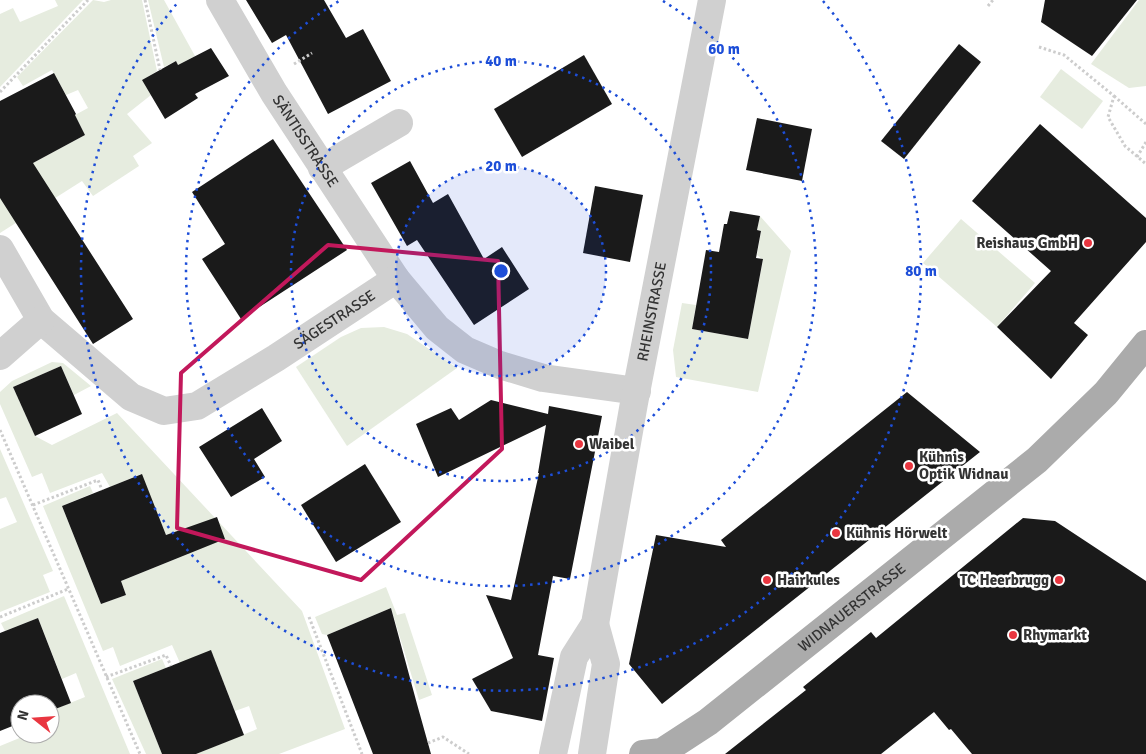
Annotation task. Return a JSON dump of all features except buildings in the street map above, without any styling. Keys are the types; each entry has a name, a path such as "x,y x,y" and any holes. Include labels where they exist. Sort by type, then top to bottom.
{"main road":[{"name":"WIDNAUERSTRASSE","path":"656,753 708,722 1037,460 1106,393 1146,344"}],"street":[{"name":"SÄNTISSTRASSE","path":"220,0 274,93 396,279"},
{"name":"RHEINSTRASSE","path":"553,754 574,657 594,624 712,0"},
{"path":"322,168 399,122"},
{"name":"SÄGESTRASSE","path":"0,249 42,320 131,397 164,411 197,406 280,356 396,279"},
{"path":"396,279 437,328 465,350 500,365 543,378 637,391"},
{"path":"0,356 42,320"},
{"name":"RHEINSTRASSE","path":"592,754 606,664 594,624"}],"path":[{"path":"0,92 88,0"},
{"path":"145,0 160,70"},
{"path":"988,6 993,0"},
{"path":"1039,47 1064,56 1146,124"},
{"path":"1114,96 1108,117 1125,146 1146,164"},
{"path":"1138,157 1146,142"},
{"path":"0,430 140,754"},
{"path":"32,505 98,480 102,490"},
{"path":"0,617 68,589"},
{"path":"309,617 362,754"},
{"path":"106,677 166,654 171,666"},
{"path":"428,743 443,737 468,754"}],"highlighted area":[{"path":"328,245 498,261 502,449 361,580 177,528 181,373"}],"shaded area":[{"path":"55,0 83,0 0,87 0,14 13,8 20,22 58,6"},
{"path":"93,0 104,2 111,0 142,0 157,71 143,80 151,95 127,114 152,143 133,156 139,166 93,196 82,181 0,233 0,196 12,174 85,135 75,115 88,108 78,90 66,95 52,70 23,86 17,77"},
{"path":"148,0 164,0 195,56 178,65 176,61 164,67"},
{"path":"1139,0 1146,0 1146,86 1129,88 1091,64"},
{"path":"1061,69 1103,101 1082,129 1040,97"},
{"path":"760,216 791,251 758,392 676,377 673,350 682,303 696,305 692,329 748,339 763,260 757,255 761,231 757,230"},
{"path":"961,219 1035,283 997,327 923,263"},
{"path":"384,327 407,334 457,368 347,446 296,367 341,337 361,328"},
{"path":"52,362 63,363 91,386 74,395 61,366 13,387 35,436 52,445 117,413 302,611 345,729 279,754 196,754 257,729 249,706 235,711 211,651 180,663 172,645 120,666 113,647 103,651 43,506 90,486 93,493 62,506 101,604 126,595 121,581 188,554 179,531 166,535 141,474 110,487 102,473 50,493 42,473 32,477 0,404 0,392 12,381"},
{"path":"0,449 53,571 43,575 50,592 0,612 0,529 17,522 6,497 0,499"},
{"path":"386,587 397,615 405,613 432,695 419,700 391,608 327,635 322,634 315,617"},
{"path":"64,596 130,754 0,754 0,746 10,742 10,744 60,744 60,707 85,697 76,673 62,679 38,618 5,631 1,623"},
{"path":"162,659 166,668 133,681 162,754 146,754 112,679"}],"place":[{"name":"Reishaus GmbH","path":"1088,243"},
{"name":"Waibel","path":"579,444"},
{"name":"Kühnis Optik Widnau","path":"909,466"},
{"name":"Kühnis Hörwelt","path":"836,533"},
{"name":"Hairkules","path":"767,580"},
{"name":"TC Heerbrugg","path":"1059,580"},
{"name":"Rhymarkt","path":"1013,635"}]}
